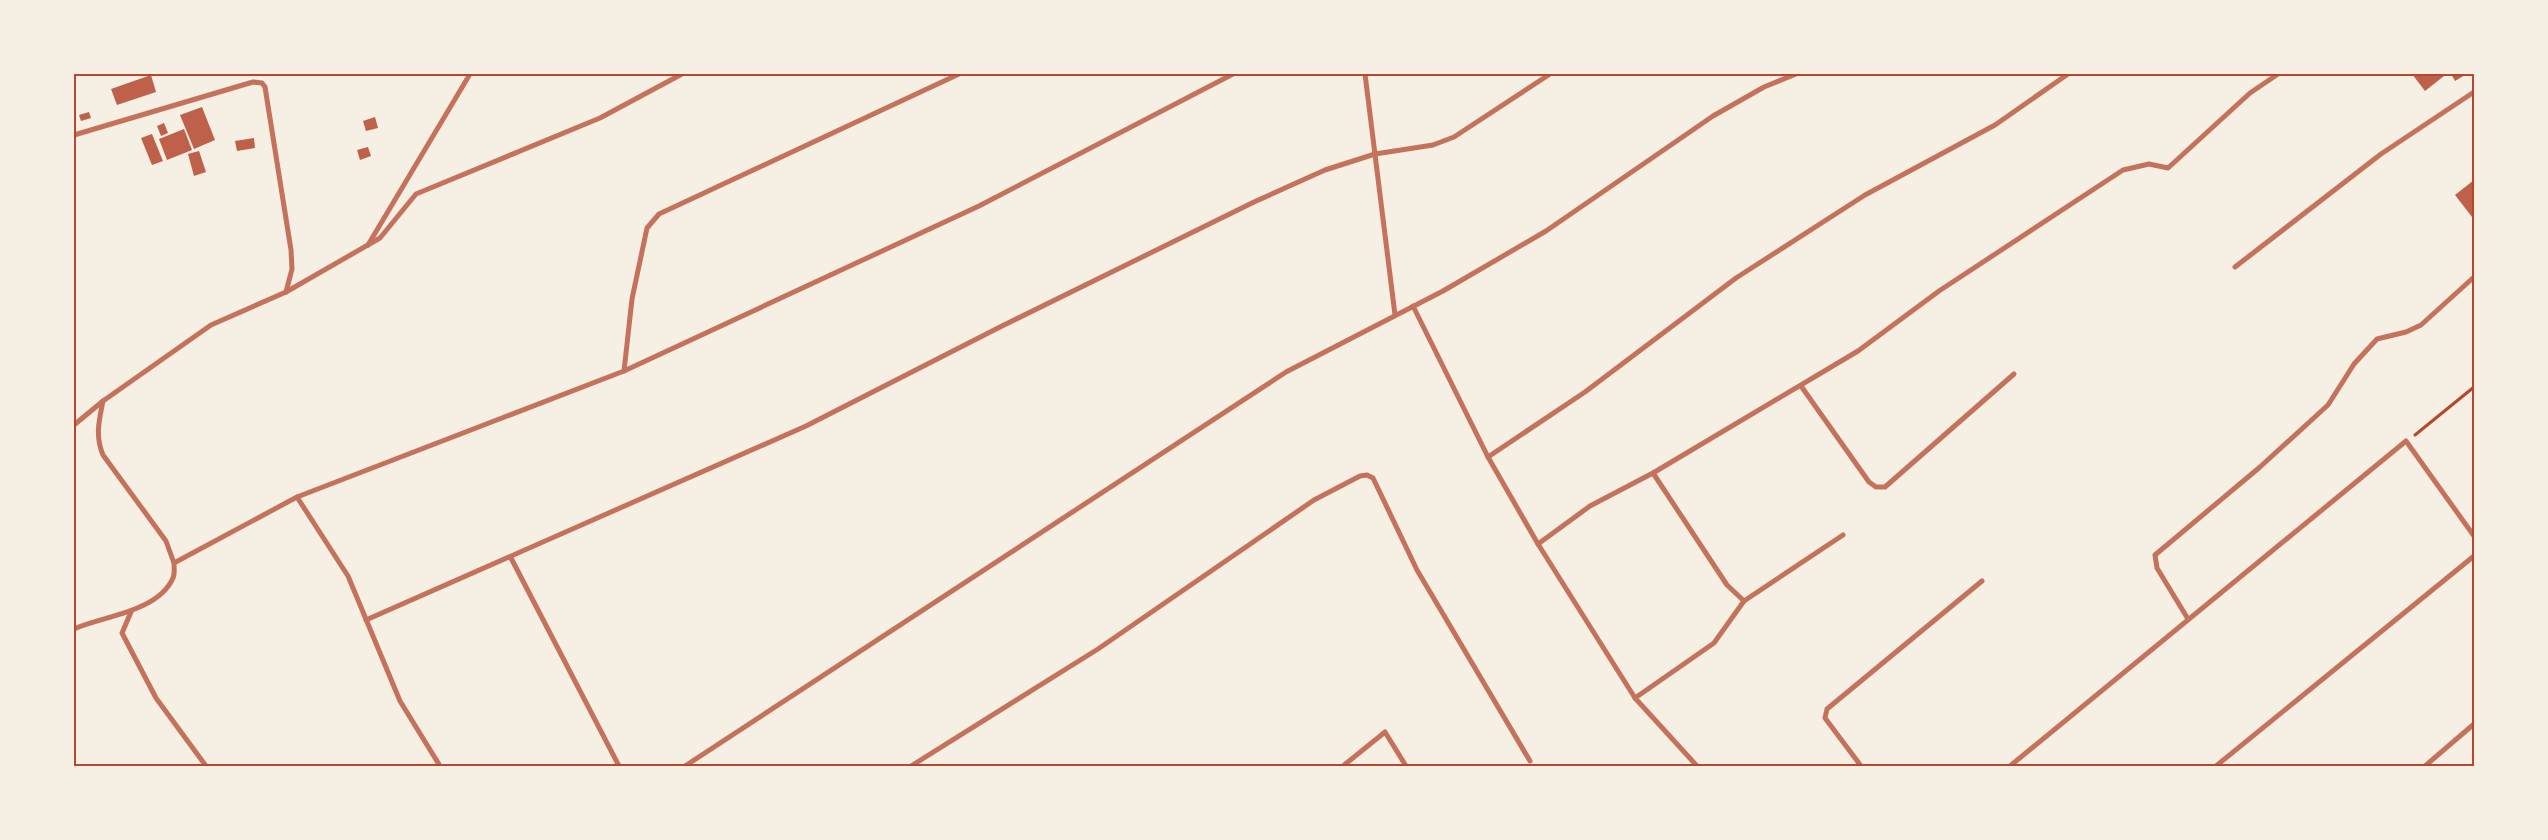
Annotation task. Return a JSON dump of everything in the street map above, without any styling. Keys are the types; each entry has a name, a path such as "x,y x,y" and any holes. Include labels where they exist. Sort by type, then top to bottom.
{"street":[{"path":"368,245 470,74"},
{"path":"74,425 103,401 212,325 286,292 368,245 387,230 416,194 600,118 682,74"},
{"path":"624,371 632,299 647,228 653,219 659,214 959,74"},
{"path":"174,563 297,497 624,371 979,206 1233,74"},
{"path":"1366,74 1395,315"},
{"path":"366,620 511,558 806,426 1008,322 1254,202 1325,170 1375,154 1433,145 1454,137 1550,74"},
{"path":"685,766 1286,372 1413,306 1546,231 1713,116 1764,87 1796,74"},
{"path":"1488,457 1585,392 1736,278 1865,195 1995,125 2068,74"},
{"path":"1538,544 1590,506 1653,473 1858,351 1940,291 2123,170 2149,164 2168,168 2250,93 2278,74"},
{"path":"74,135 253,82 262,83 265,87 291,250 292,269 286,292"},
{"path":"2235,267 2382,154 2474,92"},
{"path":"2188,619 2157,568 2155,555 2260,467 2328,406 2354,364 2377,339 2406,332 2421,325 2474,277"},
{"path":"1413,306 1488,457 1538,544 1635,698 1697,766"},
{"path":"1801,386 1869,482 1876,486 1885,487 2014,374"},
{"path":"74,628 131,612 161,593 174,578 174,563 166,541 102,455 97,429 103,401"},
{"path":"2010,766 2406,441 2474,536"},
{"path":"1653,473 1727,585 1744,601"},
{"path":"911,766 1098,649 1314,500 1360,476 1367,475 1373,478 1417,570 1530,761"},
{"path":"297,497 348,576 400,701 440,766"},
{"path":"1635,698 1714,643 1744,601 1843,535"},
{"path":"2216,766 2474,556"},
{"path":"511,558 619,766"},
{"path":"1861,766 1825,718 1827,709 1982,581"},
{"path":"131,612 122,633 156,698 206,766"},
{"path":"2425,766 2474,724"},
{"path":"1343,766 1385,732 1406,766"}],"path":[{"path":"2406,441 2474,387"}],"building":[{"path":"2412,74 2443,74 2444,76 2425,91"},
{"path":"2451,74 2467,74 2455,81"},
{"path":"151,75 156,92 117,105 111,89"},
{"path":"202,107 215,140 194,149 180,115"},
{"path":"89,112 91,118 81,121 79,115"},
{"path":"375,117 378,128 366,131 363,121"},
{"path":"164,123 168,133 161,136 157,126"},
{"path":"184,129 192,150 167,160 159,139"},
{"path":"152,134 163,161 152,165 141,138"},
{"path":"254,138 255,148 237,151 235,141"},
{"path":"368,147 371,156 360,160 357,150"},
{"path":"199,151 206,172 194,176 188,154"},
{"path":"2474,180 2474,216 2472,217 2455,195"}]}
